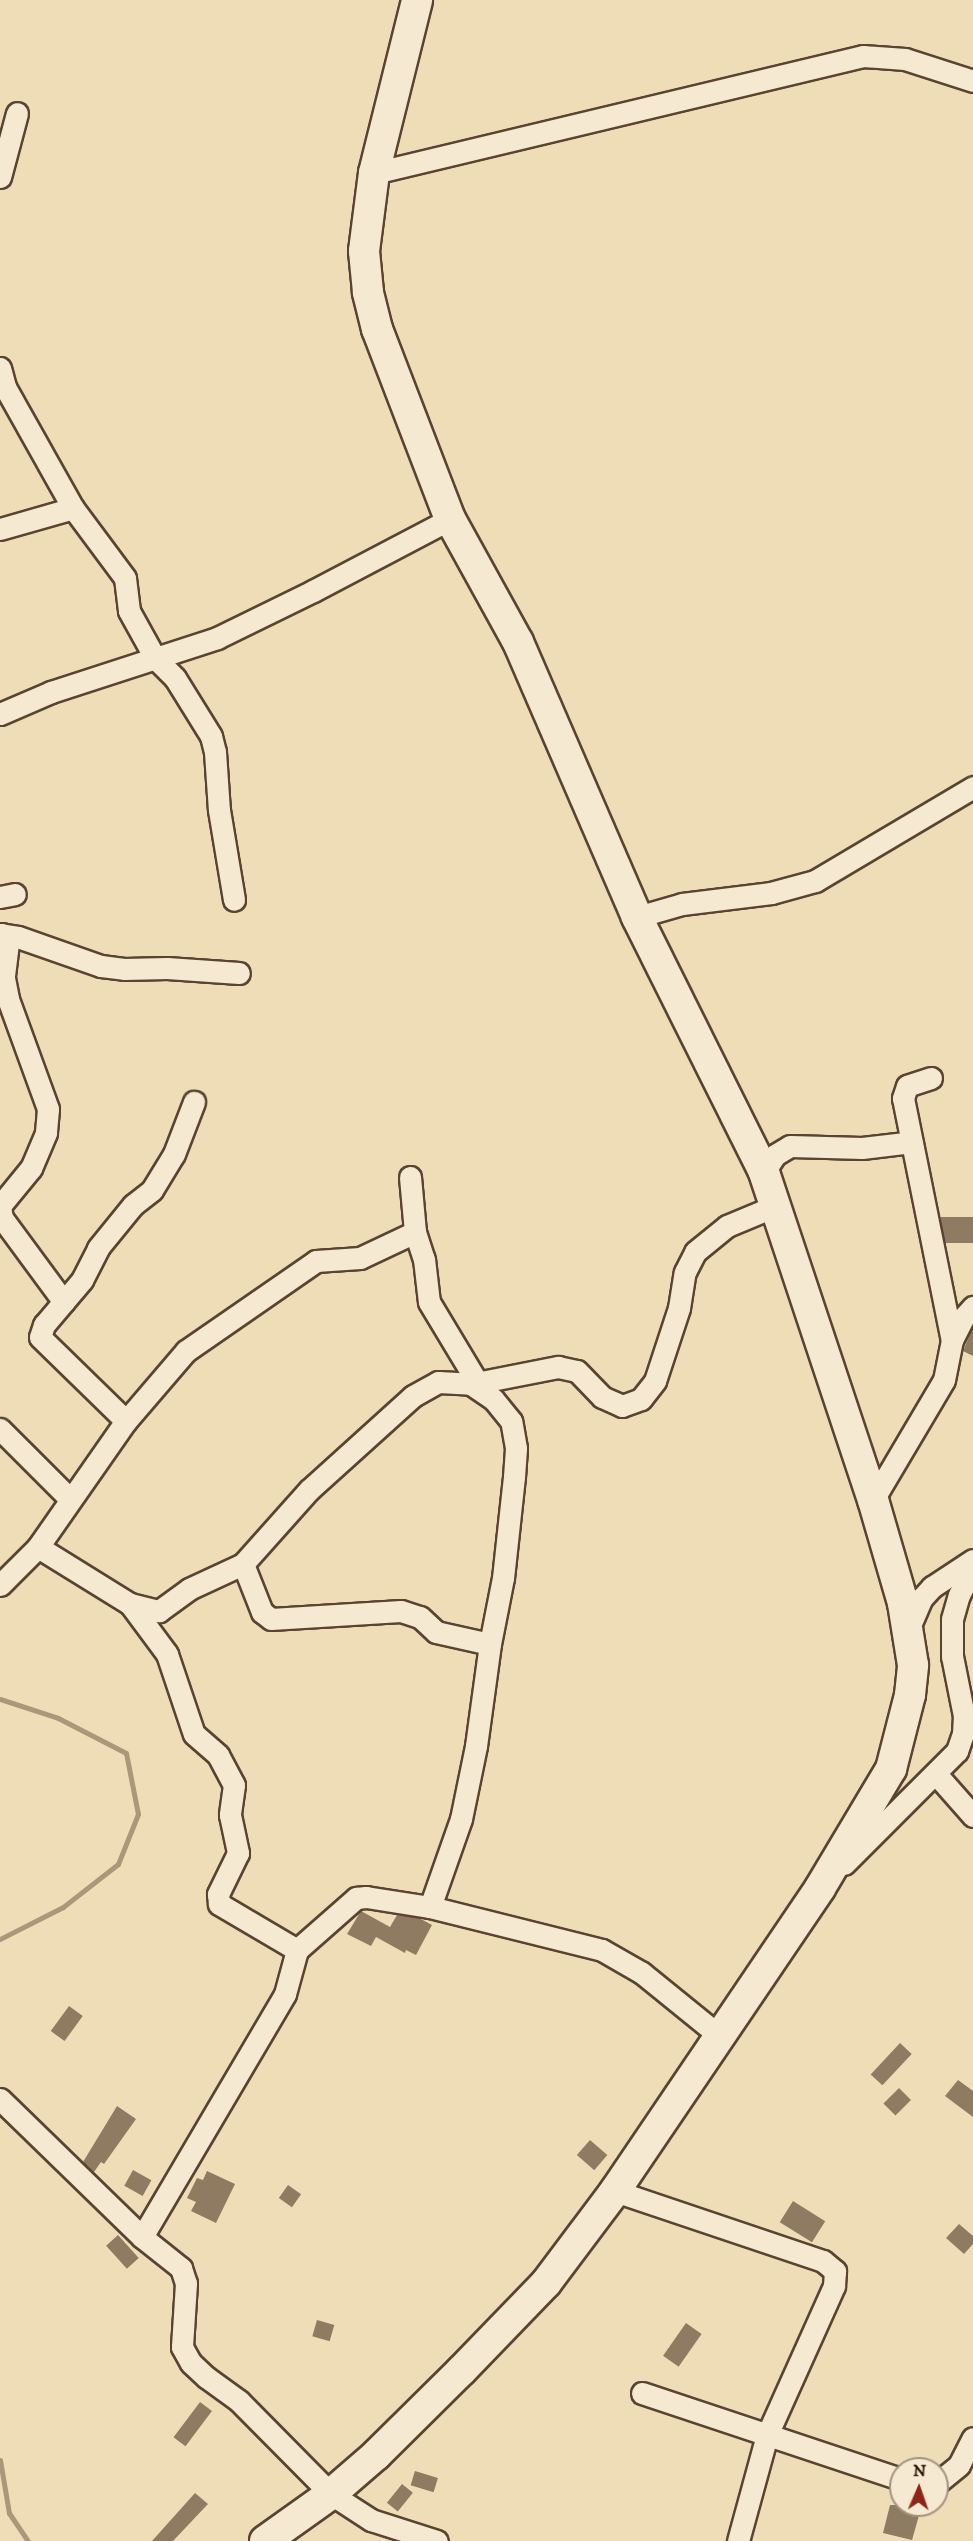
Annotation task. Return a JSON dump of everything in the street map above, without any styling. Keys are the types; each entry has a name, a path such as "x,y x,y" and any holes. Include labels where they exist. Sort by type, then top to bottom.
{"street":[{"path":"265,2541 331,2494 384,2448 546,2283 615,2191 820,1888 891,1768 910,1695 913,1665 909,1628 873,1500 764,1172 637,917 518,642 450,519 377,329 368,292 364,251 374,173 417,0"},
{"path":"374,173 863,56 905,59 973,81"},
{"path":"0,177 17,112"},
{"path":"0,368 5,387 73,508 126,578 129,611 155,658 175,678 211,736 234,900"},
{"path":"0,529 73,508"},
{"path":"0,714 51,692 217,638 313,591 450,519"},
{"path":"637,917 682,904 771,893 815,881 973,787"},
{"path":"1,934 18,937 101,966 124,969 167,968 239,973"},
{"path":"1,934 8,943 4,978 8,999 48,1109 46,1133 31,1168 0,1206 2,1218 64,1302"},
{"path":"931,1078 906,1086 903,1091 952,1340"},
{"path":"126,1421 40,1337 44,1325 82,1280 98,1248 133,1205 152,1190 174,1154 194,1102"},
{"path":"764,1172 775,1155 790,1146 862,1148 912,1142"},
{"path":"410,1177 414,1232 424,1259 429,1302 474,1383 493,1399 511,1421 516,1448 503,1578 490,1644 476,1746 461,1819 430,1907"},
{"path":"38,1547 130,1604 159,1611 189,1589 243,1564 309,1490 413,1396 438,1382 474,1383 508,1374 558,1367 577,1371 602,1397 622,1406 641,1399 655,1381 679,1308 685,1272 695,1252 727,1226 775,1206"},
{"path":"0,1585 38,1547 126,1421 186,1351 316,1261 323,1259 347,1261 360,1258 414,1232"},
{"path":"873,1500 944,1380 952,1340 963,1318 973,1307"},
{"path":"493,1399 508,1374"},
{"path":"0,1429 70,1499"},
{"path":"909,1628 922,1598 932,1587 973,1560"},
{"path":"243,1564 262,1612 271,1619 401,1611 420,1617 436,1632 490,1644"},
{"path":"820,1888 936,1774 965,1749 964,1716 952,1656 952,1619 959,1594 973,1567"},
{"path":"130,1604 167,1654 194,1734 218,1755 234,1785 230,1815 238,1853 218,1894 219,1904 297,1950"},
{"path":"936,1774 973,1816"},
{"path":"142,2237 285,1994 297,1950 356,1898 366,1897 430,1907 602,1950 642,1973 721,2037"},
{"path":"0,2099 142,2237 181,2268 186,2283 182,2347 191,2363 239,2401 331,2494 371,2520 437,2541"},
{"path":"615,2191 823,2261 835,2271 834,2286 766,2435 738,2541"},
{"path":"642,2393 889,2475"},
{"path":"949,2473 959,2465 973,2438"}],"building":[{"path":"941,1217 973,1217 973,1243 941,1243"},
{"path":"973,1327 973,1356 963,1351"},
{"path":"361,1911 390,1927 397,1915 419,1918 432,1925 416,1955 406,1950 405,1953 376,1937 371,1946 347,1934"},
{"path":"69,2006 83,2016 65,2041 51,2031"},
{"path":"900,2043 912,2054 882,2085 871,2074"},
{"path":"958,2080 973,2091 973,2117 945,2096"},
{"path":"899,2088 911,2100 895,2116 883,2104"},
{"path":"117,2106 136,2119 104,2164 101,2162 94,2172 83,2162"},
{"path":"590,2140 607,2155 594,2170 577,2155"},
{"path":"133,2170 151,2180 143,2196 124,2186"},
{"path":"207,2171 235,2184 216,2223 191,2211 196,2202 187,2198 197,2178 203,2180"},
{"path":"288,2185 301,2194 292,2207 279,2198"},
{"path":"793,2201 825,2221 812,2242 780,2222"},
{"path":"959,2224 973,2236 973,2244 964,2254 946,2238"},
{"path":"118,2235 139,2258 127,2269 106,2246"},
{"path":"317,2320 334,2325 330,2341 312,2336"},
{"path":"686,2323 702,2334 679,2367 663,2356"},
{"path":"200,2402 212,2411 185,2446 174,2437"},
{"path":"415,2471 438,2478 434,2492 411,2485"},
{"path":"402,2484 413,2493 398,2511 387,2503"},
{"path":"195,2493 208,2504 173,2541 152,2541"},
{"path":"889,2509 889,2517 919,2517 912,2540 883,2533"}],"waterway":[{"path":"0,1699 58,1718 126,1753 138,1814 118,1864 63,1907 0,1939"},
{"path":"0,2460 9,2513 28,2541"}]}
